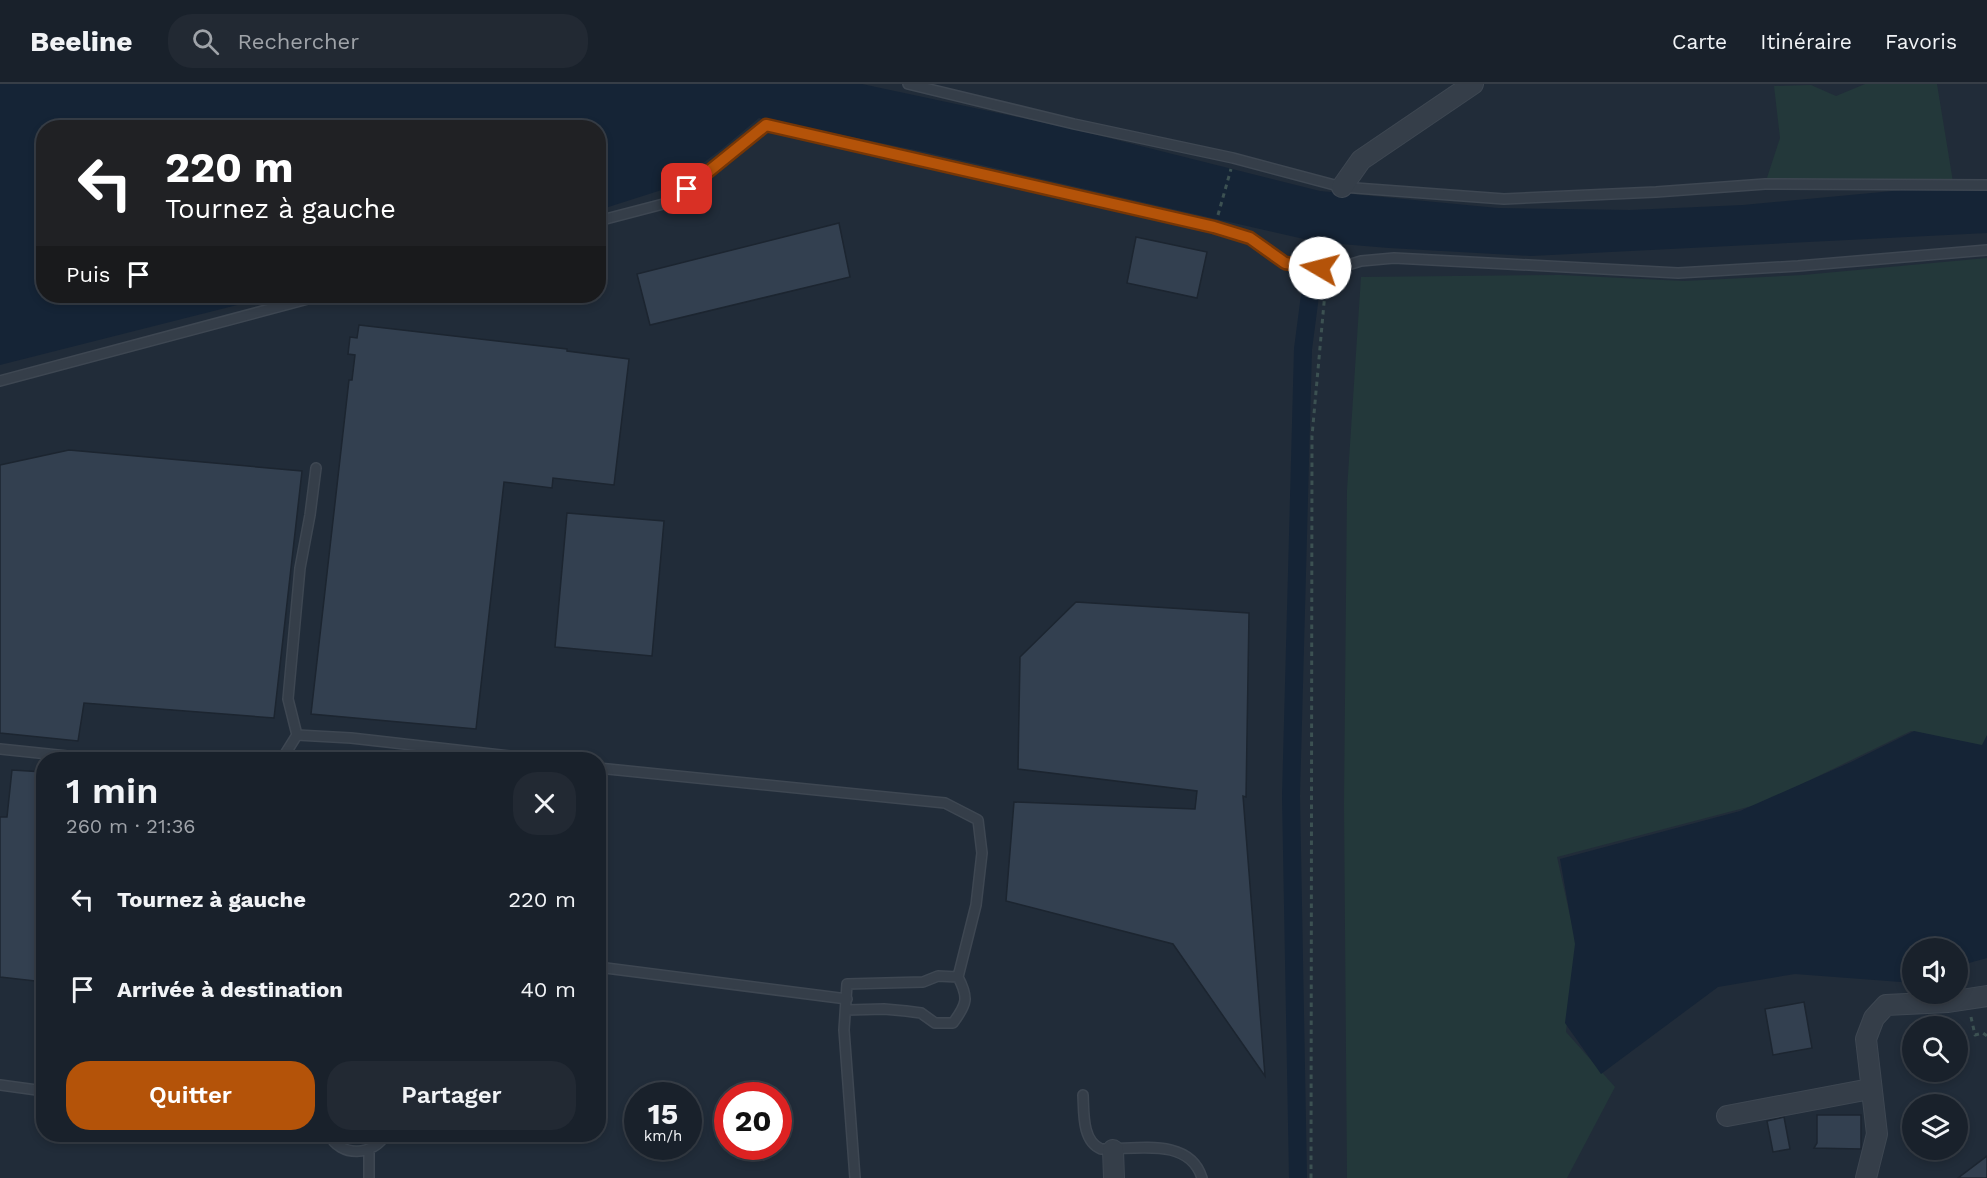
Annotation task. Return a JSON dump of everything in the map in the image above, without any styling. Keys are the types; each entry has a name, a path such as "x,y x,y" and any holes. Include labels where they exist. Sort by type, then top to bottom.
{"street":[{"path":"1342,187 1361,160 1473,84"},
{"path":"1866,1178 1877,1134 1866,1039 1874,1018 1886,1005 1948,1002 1987,996"},
{"path":"1727,1116 1870,1089"},
{"path":"1113,1150 1114,1178"}],"lane":[{"path":"908,84 1074,124 1233,158 1342,187 1504,199 1765,184 1987,185"},
{"path":"606,219 671,202 766,125 1214,227 1250,238 1285,263 1324,268 1338,268 1361,261 1394,258 1678,273 1798,266 1987,250"},
{"path":"0,381 293,303"},
{"path":"286,752 297,735 288,699 300,568 316,468"},
{"path":"297,735 351,738 475,752"},
{"path":"0,749 36,753"},
{"path":"606,769 945,803 978,820 982,853 976,905 958,977 966,994 963,1010 953,1023 935,1023 921,1013 906,1011 847,1010"},
{"path":"606,968 847,999"},
{"path":"855,1178 844,1030 847,984 923,982 938,975 958,977"},
{"path":"0,1084 36,1089"},
{"path":"1083,1095 1087,1132 1091,1142 1101,1149 1174,1150 1186,1154 1195,1162 1202,1178"},
{"path":"335,1142 342,1148 355,1152 369,1150 380,1142"},
{"path":"369,1150 369,1178"}],"path":[{"path":"1216,221 1232,166"},
{"path":"1311,1178 1312,436 1324,268"},
{"path":"1971,1015 1975,1035 1983,1033 1987,1036"}],"green space":[{"path":"1865,84 1937,84 1954,188 1765,184 1780,138 1774,86 1811,85 1836,96"},
{"path":"1987,258 1987,738 1983,746 1911,731 1763,803 1557,857 1576,943 1566,1032 1615,1087 1567,1178 1347,1178 1344,804 1347,490 1361,277 1560,275 1684,281 1803,275"}],"water":[{"path":"0,84 862,84 1073,129 1320,191 1498,208 1630,210 1743,205 1914,189 1987,187 1987,233 1531,256 1317,242 925,152 759,118 671,187 606,208 606,120 36,120 36,303 245,303 0,365"},
{"path":"1914,731 1982,745 1987,735 1987,958 1968,963 1968,938 1902,938 1901,982 1795,974 1718,987 1601,1074 1565,1023 1575,944 1560,859 1740,811 1851,762"}],"building":[{"path":"839,223 850,277 650,325 637,274"},
{"path":"1136,237 1207,252 1197,298 1127,283"},
{"path":"359,325 567,349 567,351 629,359 614,485 553,478 552,488 504,482 476,729 311,714 349,380 352,380 355,355 348,354 350,337 357,338"},
{"path":"69,450 302,471 274,718 84,703 78,741 0,733 0,465"},
{"path":"567,513 664,521 652,656 555,647"},
{"path":"1076,602 1249,613 1246,797 1243,796 1265,1076 1173,944 1006,901 1014,802 1195,809 1197,791 1018,769 1020,657"},
{"path":"12,770 36,772 36,981 0,977 0,817 7,817"},
{"path":"1804,1002 1812,1048 1773,1055 1765,1009"},
{"path":"1817,1115 1861,1115 1861,1149 1814,1148 1817,1143"},
{"path":"1784,1117 1790,1149 1773,1152 1767,1121"},
{"path":"1987,1156 1987,1178 1958,1178"}],"waterway":[{"path":"1298,1178 1291,796 1303,349 1317,242"}],"route":[{"path":"687,189 766,125 1214,227 1250,238 1285,263 1320,268"}]}
